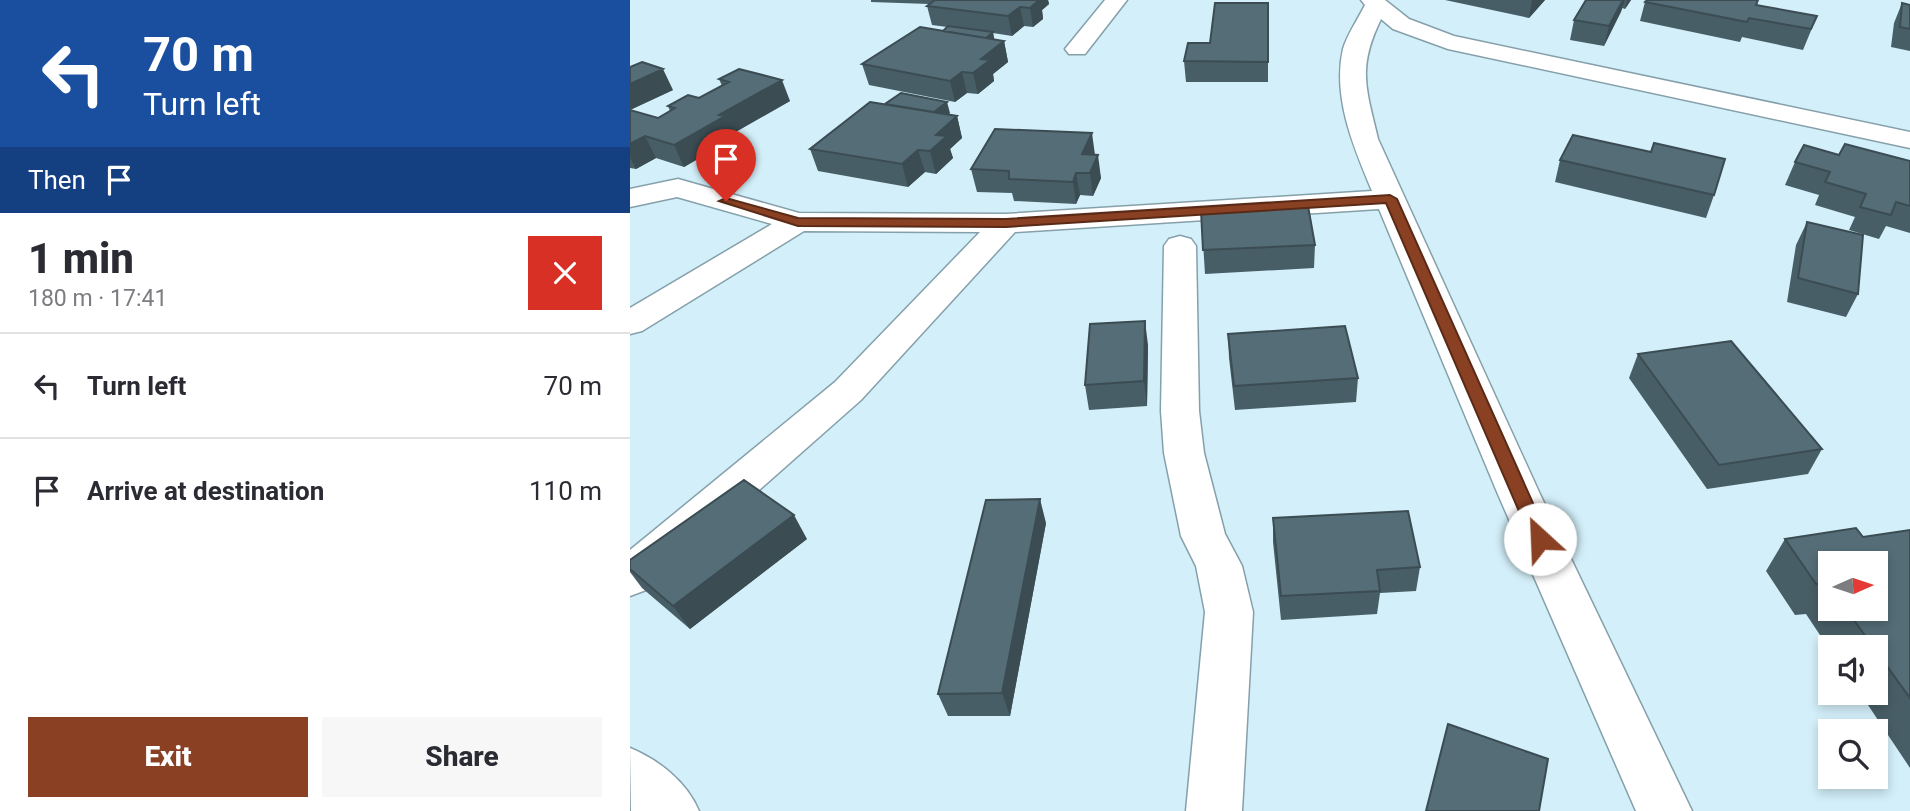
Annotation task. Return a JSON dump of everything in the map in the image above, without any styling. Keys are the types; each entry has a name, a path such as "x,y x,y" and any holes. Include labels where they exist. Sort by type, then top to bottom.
{"street":[{"path":"1077,49 1116,0"},
{"path":"1664,811 1518,492 1364,139 1353,84 1355,48 1374,3 1401,24 1448,42 1910,140"},
{"path":"631,197 678,188 798,222 1006,223 1390,199"},
{"path":"630,323 798,222"},
{"path":"630,577 848,391 1006,223"},
{"path":"1180,246 1180,411 1184,453 1203,536 1219,566 1229,612 1214,811"},
{"path":"630,774 671,811"}],"building":[{"path":"935,0 1039,0 1030,8 1020,7 1008,16 927,6"},
{"path":"1586,0 1623,0 1609,26 1574,20"},
{"path":"1758,0 1756,5 1817,16 1811,29 1749,18 1747,22 1645,2"},
{"path":"1215,3 1268,3 1268,62 1184,61 1188,43 1210,43"},
{"path":"1902,3 1910,5 1910,29 1900,27"},
{"path":"948,26 993,32 986,38 943,31"},
{"path":"920,27 1004,41 981,59 990,60 973,73 962,72 950,81 862,64"},
{"path":"642,62 663,69 630,84 630,67"},
{"path":"739,69 782,80 719,115 725,116 674,145 645,136 630,144 630,110 658,118 675,108 668,106 688,95 699,98 729,82 719,79"},
{"path":"901,93 947,102 934,112 885,104"},
{"path":"870,102 957,116 936,135 947,136 930,151 918,150 902,164 810,149"},
{"path":"995,129 1092,133 1082,154 1098,155 1090,173 1076,173 1073,182 1009,179 1009,171 971,169"},
{"path":"1573,135 1651,152 1654,143 1725,159 1714,195 1560,160"},
{"path":"1845,144 1910,161 1910,206 1896,202 1891,215 1860,207 1866,194 1825,182 1830,172 1795,162 1804,145 1839,155"},
{"path":"1308,206 1315,245 1203,250 1201,211"},
{"path":"1807,222 1863,235 1858,294 1798,278"},
{"path":"1145,321 1144,381 1085,385 1090,324"},
{"path":"1345,326 1358,378 1234,386 1228,334"},
{"path":"1731,341 1822,449 1719,465 1638,354"},
{"path":"744,480 794,515 673,606 630,569 630,560"},
{"path":"1040,499 1002,693 938,694 986,500"},
{"path":"1408,511 1420,567 1377,570 1380,591 1281,596 1273,518"},
{"path":"1856,528 1863,537 1910,530 1910,698 1888,668 1888,635 1865,635 1855,621 1888,621 1888,551 1818,551 1816,584 1785,539"},
{"path":"1448,724 1548,759 1539,811 1426,811"}],"route":[{"path":"726,201 798,222 1006,223 1390,199 1540,539"}]}
